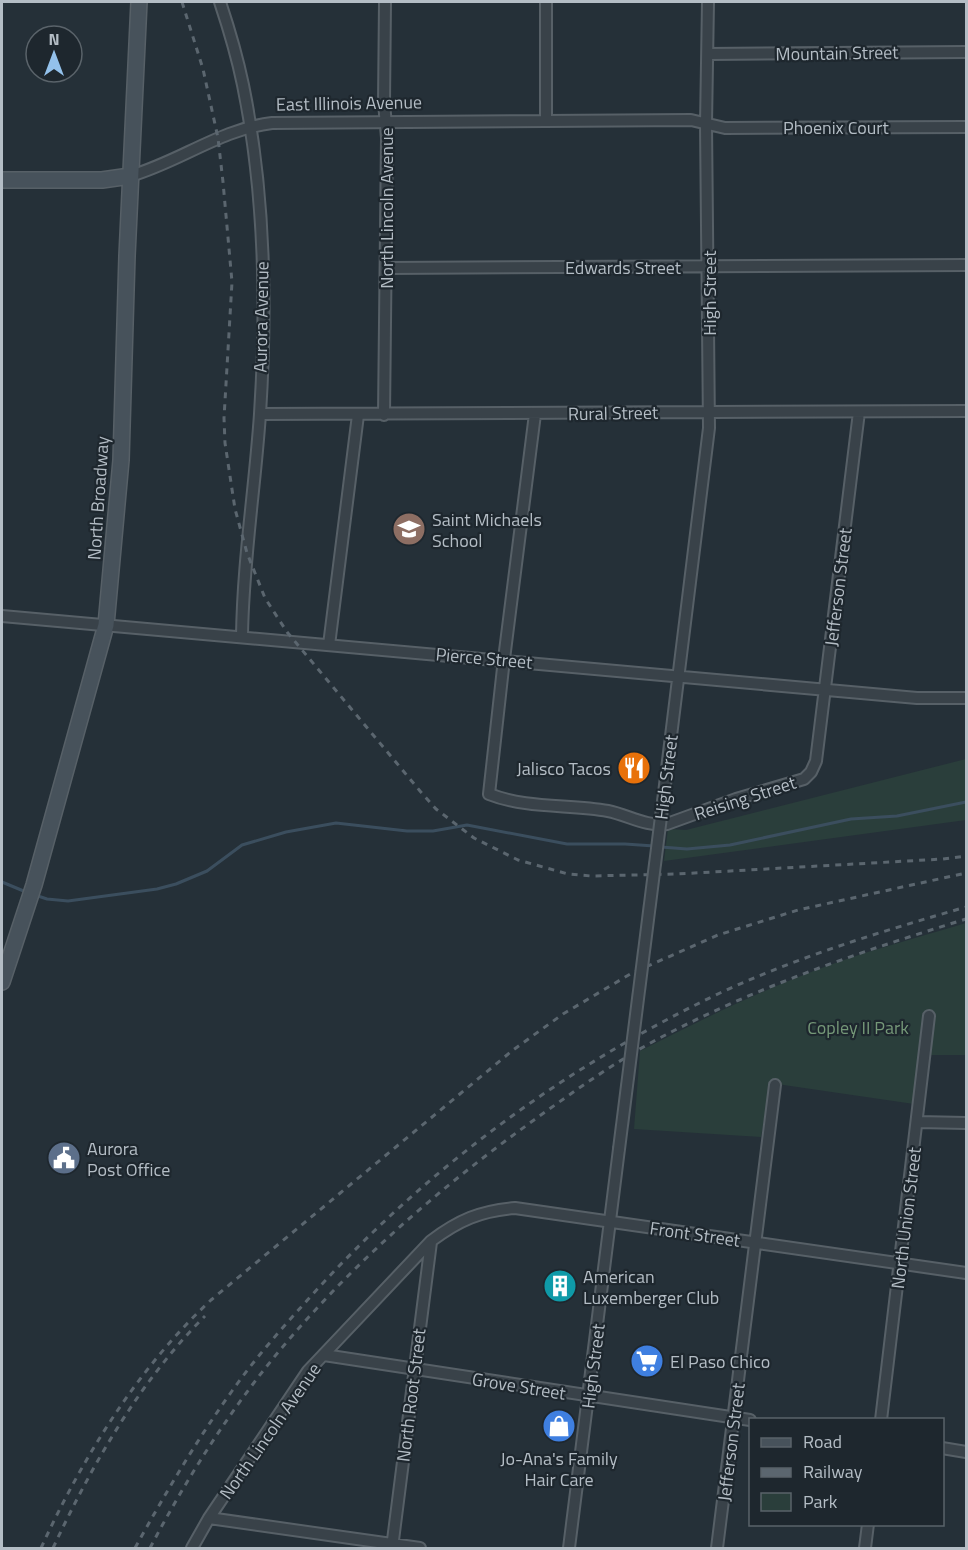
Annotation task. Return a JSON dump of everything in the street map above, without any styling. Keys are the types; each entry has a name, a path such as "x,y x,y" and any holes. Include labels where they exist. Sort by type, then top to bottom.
{"main road":[{"name":"North Broadway","path":"2,982 34,885 106,625 122,460 130,176 139,2"},
{"name":"East Illinois Avenue","path":"2,180 102,180 130,176"}],"street":[{"name":"Aurora Avenue","path":"220,2 243,82 251,127 262,230 260,414 242,599 242,636"},
{"name":"North Lincoln Avenue","path":"384,415 387,268 385,2"},
{"path":"546,2 546,120"},
{"name":"High Street","path":"569,1548 709,428 706,124 708,2"},
{"name":"Mountain Street","path":"708,54 966,52"},
{"name":"East Illinois Avenue","path":"130,176 147,171 218,138 272,123 692,120 706,124"},
{"name":"Phoenix Court","path":"706,124 725,128 966,127"},
{"name":"Edwards Street","path":"387,268 966,265"},
{"name":"Rural Street","path":"260,414 966,411"},
{"name":"Jefferson Street","path":"816,761 859,412"},
{"path":"504,659 535,414"},
{"path":"329,645 358,415"},
{"name":"Pierce Street","path":"2,616 504,659 917,698 966,698"},
{"name":"Reising Street","path":"504,659 489,794 506,801 608,811 658,826 804,779 811,772 816,761"},
{"name":"North Union Street","path":"881,1418 929,1016"},
{"name":"Jefferson Street","path":"717,1548 775,1085"},
{"path":"918,1122 966,1123"},
{"name":"Front Street","path":"431,1241 453,1225 472,1216 515,1208 966,1274"},
{"name":"North Lincoln Avenue","path":"192,1548 209,1518 308,1371 431,1241"},
{"name":"North Root Street","path":"392,1546 431,1241"},
{"name":"Grove Street","path":"324,1356 749,1420"},
{"path":"944,1448 966,1452"},
{"path":"209,1518 392,1546 420,1548"},
{"path":"865,1548 868,1526"}],"green space":[{"path":"966,759 966,820 664,861 668,829 686,830"},
{"name":"Copley II Park","path":"966,923 966,1055 920,1055 914,1104 770,1083 761,1137 634,1129 640,1051 785,982 826,966"}],"waterway":[{"path":"661,847 687,849 730,845 851,819 897,816 966,802"},
{"path":"35,895 68,901 157,889 207,871 242,845 286,832 336,823 407,831 433,831 467,825 567,844 654,846"},
{"path":"2,882 26,892"}],"railway":[{"path":"182,2 203,69 218,138 232,282 224,418 225,443 235,509 247,553 265,598 287,632 436,809 474,838 518,860 568,874 591,876 677,874 966,856"},
{"path":"41,1548 75,1481 114,1416 159,1355 184,1327 211,1300 513,1050 563,1014 632,973 718,935 798,910 966,873"},
{"path":"135,1548 206,1429 260,1354 312,1295 403,1204 501,1124 607,1053 720,993 811,956 966,907"},
{"path":"150,1548 215,1438 271,1360 319,1306 377,1248 437,1194 501,1144 608,1069 691,1022 807,972 966,919"},
{"path":"53,1548 84,1486 119,1426 159,1368 205,1316"}],"place":[{"name":"Saint Michaels School","path":"409,529"},
{"name":"Jalisco Tacos","path":"634,768"},
{"name":"Aurora Post Office","path":"64,1158"},
{"name":"American Luxemberger Club","path":"560,1286"},
{"name":"El Paso Chico","path":"647,1361"},
{"name":"Jo-Ana's Family Hair Care","path":"559,1426"}]}
